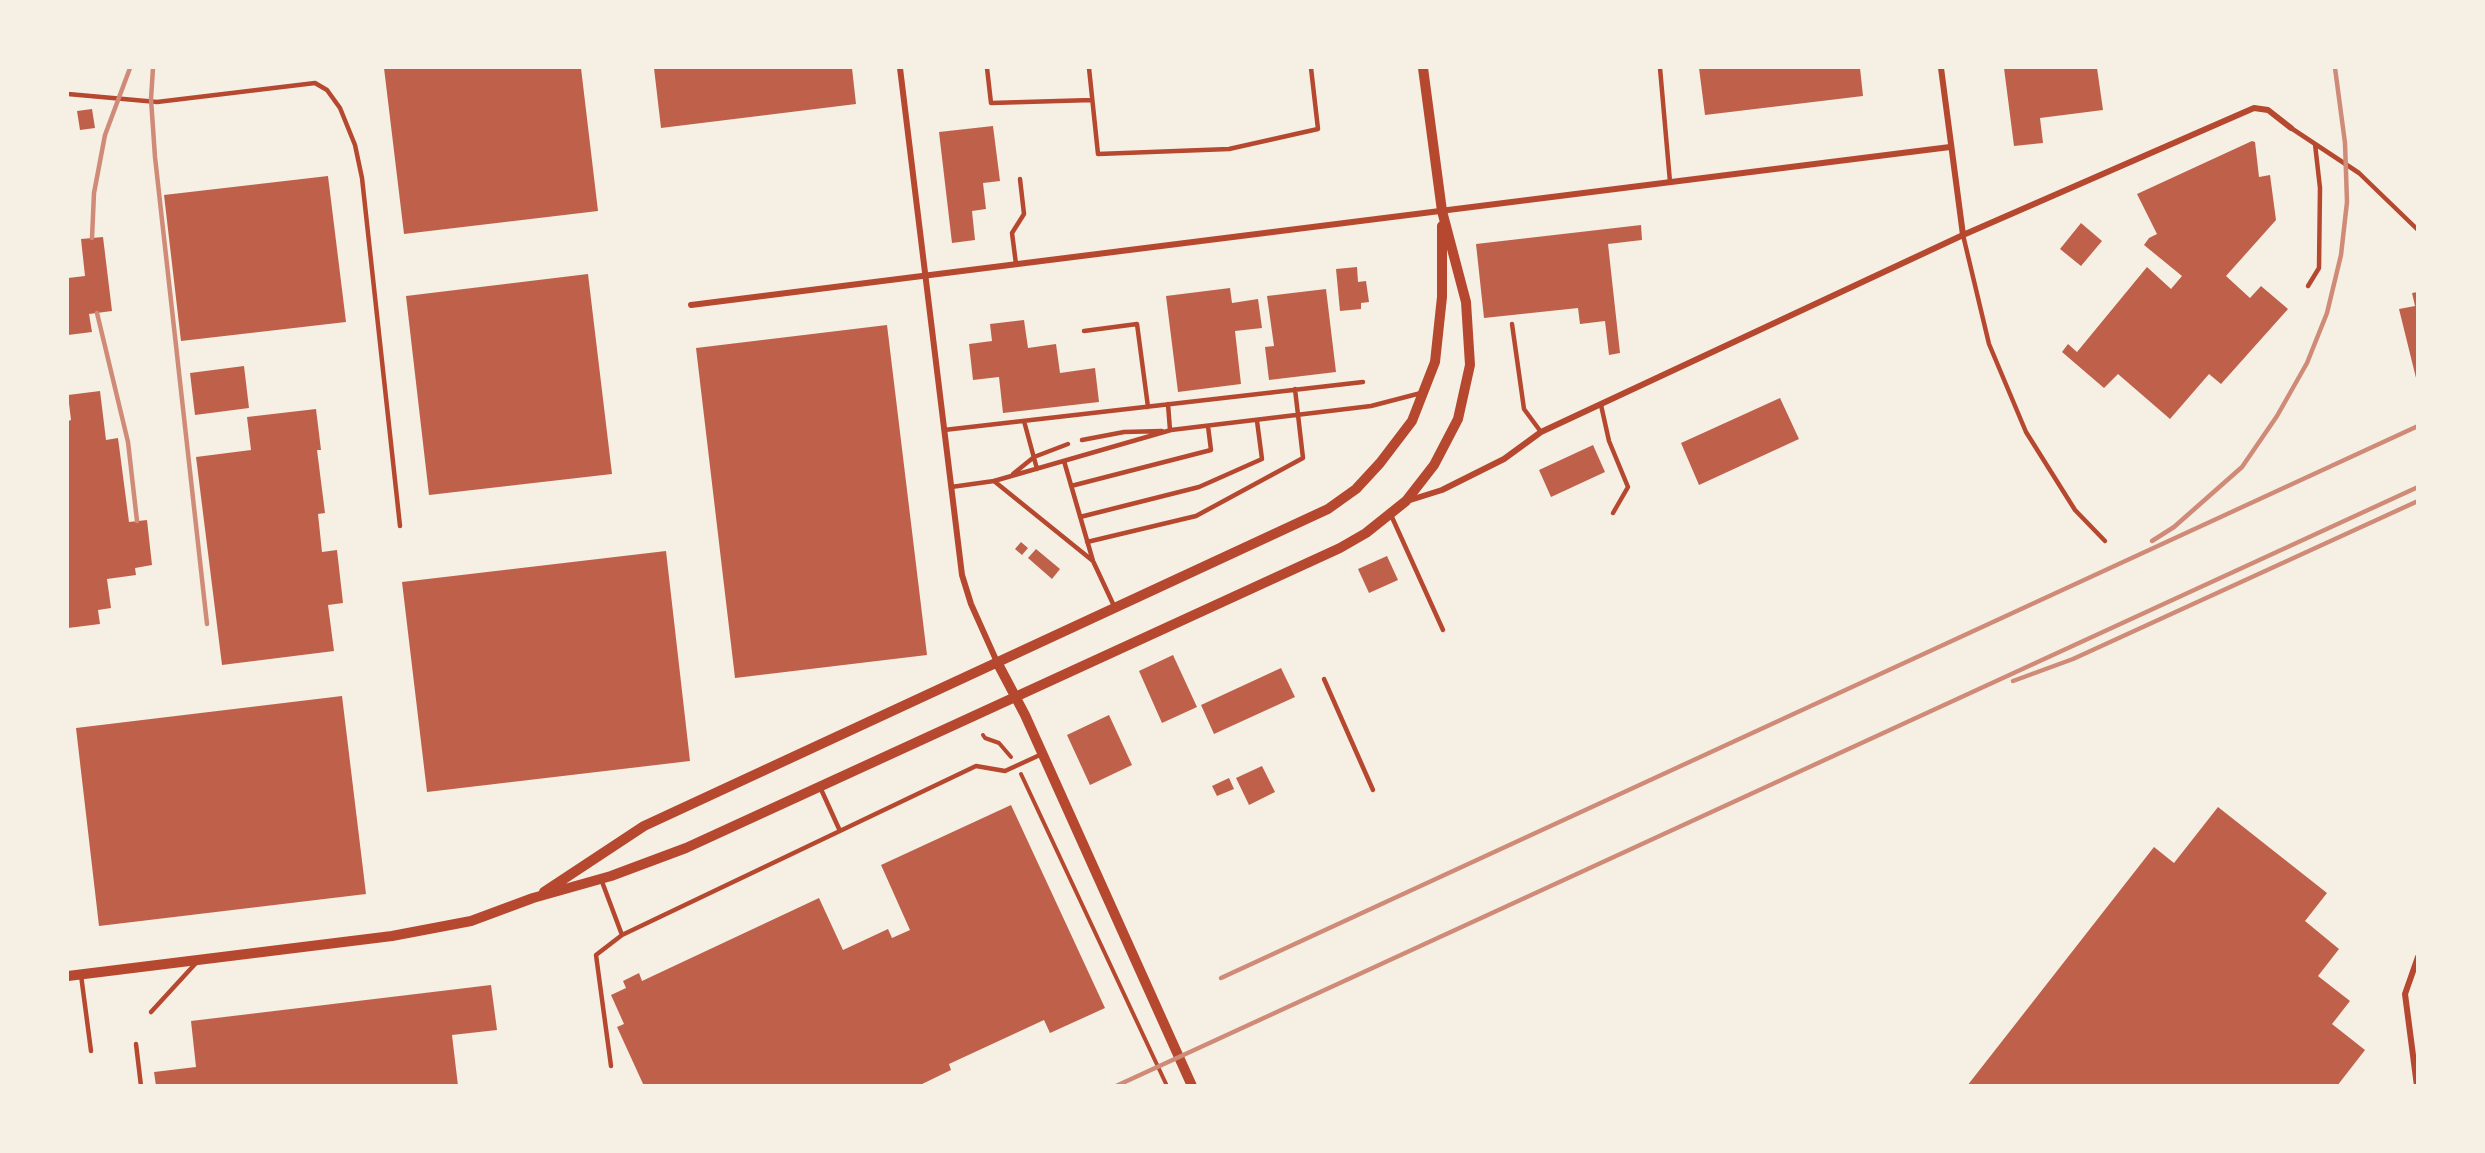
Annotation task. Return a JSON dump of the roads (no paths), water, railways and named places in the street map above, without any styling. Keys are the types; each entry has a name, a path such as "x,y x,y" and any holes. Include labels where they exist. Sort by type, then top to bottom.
{"street":[{"path":"900,68 962,574 971,604 997,662 1016,696 1192,1086"},
{"path":"68,976 392,936 471,921 533,898 601,879 686,848 1340,548 1366,533 1406,501 1434,465 1458,419 1470,365 1466,302 1442,211 1423,68"},
{"path":"1941,68 1963,235"},
{"path":"1406,501 1442,490 1504,459 1541,432 1963,235 2254,108 2268,110 2291,128"},
{"path":"691,305 1950,147"},
{"path":"533,898 644,826 1328,509 1356,489 1380,464 1412,421 1435,362 1442,297 1442,211"},
{"path":"2417,1086 2405,994 2418,957"}],"lane":[{"path":"987,68 991,103 1092,100"},
{"path":"1089,68 1098,154 1229,149 1318,129 1311,68"},
{"path":"1660,68 1670,182"},
{"path":"68,94 158,102 315,83 327,90 344,117 355,145 362,178 400,526"},
{"path":"2291,128 2359,173 2418,230"},
{"path":"2308,286 2319,268 2320,188 2315,144"},
{"path":"1016,264 1012,233 1024,214 1020,178"},
{"path":"1963,235 1989,344 2026,432 2075,510 2105,541"},
{"path":"1084,331 1137,324 1148,406"},
{"path":"1512,324 1524,408 1541,432"},
{"path":"944,430 1363,382"},
{"path":"1088,542 1196,516 1303,458 1295,389"},
{"path":"1082,440 1124,432 1171,430 1257,421 1371,406 1423,392"},
{"path":"1168,404 1171,430"},
{"path":"1601,405 1609,441 1628,487 1612,513"},
{"path":"1024,421 1037,469"},
{"path":"1080,517 1199,486 1262,459 1257,421"},
{"path":"1071,486 1211,450 1208,426"},
{"path":"951,487 994,481 1171,430"},
{"path":"1011,476 1034,458 1068,444"},
{"path":"1064,461 1093,561 1115,608"},
{"path":"994,481 1093,561"},
{"path":"1391,515 1443,630"},
{"path":"1324,679 1373,790"},
{"path":"611,1066 596,955 622,935 976,766 1005,771 1042,754"},
{"path":"820,787 840,831"},
{"path":"601,879 622,935"},
{"path":"151,1012 199,960"},
{"path":"81,975 91,1051"},
{"path":"136,1044 141,1086"}],"railway":[{"path":"92,238 94,193 105,135 130,68"},
{"path":"153,68 151,99 155,157 207,624"},
{"path":"2152,541 2174,527 2242,467 2277,416 2307,363 2327,313 2341,255 2347,202 2345,143 2335,68"},
{"path":"97,313 128,442 137,521"},
{"path":"1221,978 2418,426"},
{"path":"1116,1086 2418,487"},
{"path":"2013,681 2073,659 2418,501"}]}
